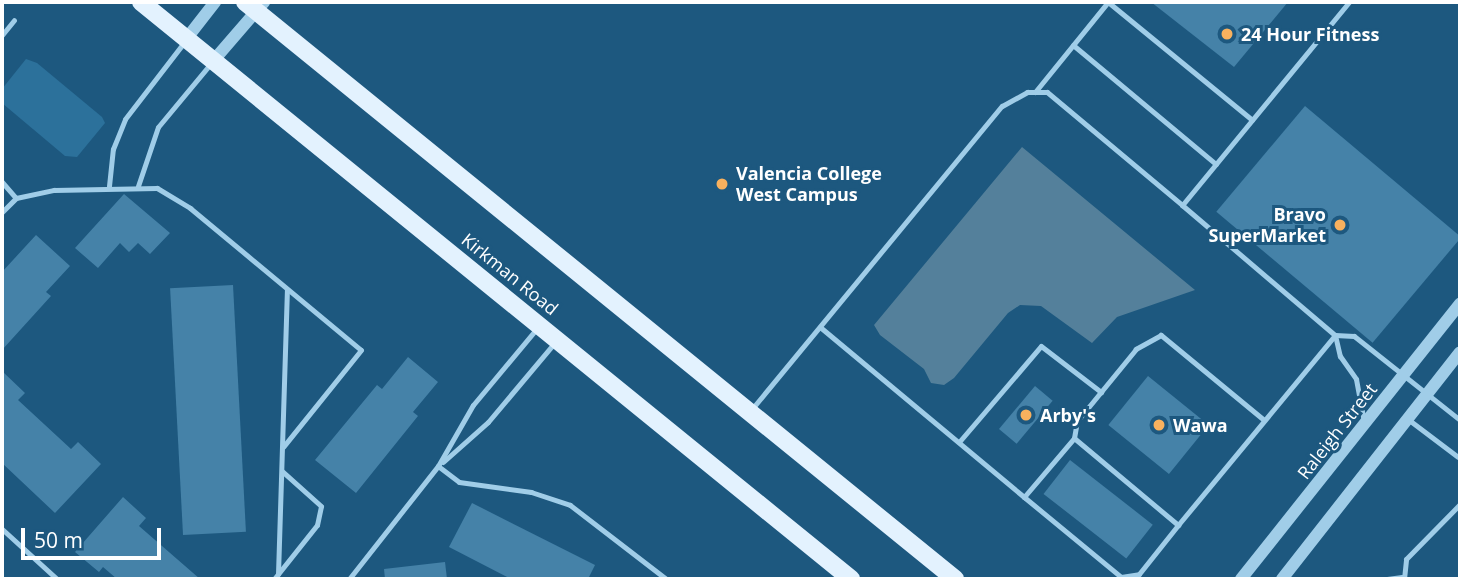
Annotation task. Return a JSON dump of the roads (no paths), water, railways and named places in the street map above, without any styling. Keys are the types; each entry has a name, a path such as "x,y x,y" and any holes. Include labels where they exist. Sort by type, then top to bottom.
{"main road":[{"name":"Kirkman Road","path":"141,2 852,579"},
{"path":"255,5 955,579"}],"street":[{"path":"187,38 215,2"},
{"path":"214,60 255,5"},
{"name":"Raleigh Street","path":"1241,579 1460,304"},
{"path":"1282,579 1460,352"}],"lane":[{"path":"1035,92 1108,2 1252,120"},
{"path":"1182,205 1349,2"},
{"path":"2,35 14,20"},
{"path":"109,186 113,149 125,118 187,38"},
{"path":"1073,45 1216,164"},
{"path":"138,186 158,127 214,60"},
{"path":"750,412 1002,106 1027,92 1047,92 1335,335 1340,356 1356,379 1364,426"},
{"path":"2,182 16,198"},
{"path":"2,212 16,198 109,186 157,188 190,208 361,349 282,447"},
{"path":"276,576 287,289"},
{"path":"349,579 438,466 473,405 539,325"},
{"path":"820,327 1121,577 1139,574 1335,335"},
{"path":"1024,496 1074,438 1077,421 1136,349 1161,335 1264,420"},
{"path":"1335,335 1354,336 1460,420"},
{"path":"438,466 488,422 557,340"},
{"path":"959,442 1041,346 1101,392"},
{"path":"1406,418 1459,454 1460,479"},
{"path":"1074,438 1178,525"},
{"path":"438,466 459,482 531,492 570,505 666,579"},
{"path":"276,576 317,525 321,506 282,471"},
{"path":"1387,579 1403,578 1406,559 1460,504"},
{"path":"2,529 57,579"}],"place":[{"name":"24 Hour Fitness","path":"1227,34"},
{"name":"Valencia College West Campus","path":"722,184"},
{"name":"Bravo SuperMarket","path":"1340,225"},
{"name":"Arby's","path":"1026,415"},
{"name":"Wawa","path":"1159,425"}]}
